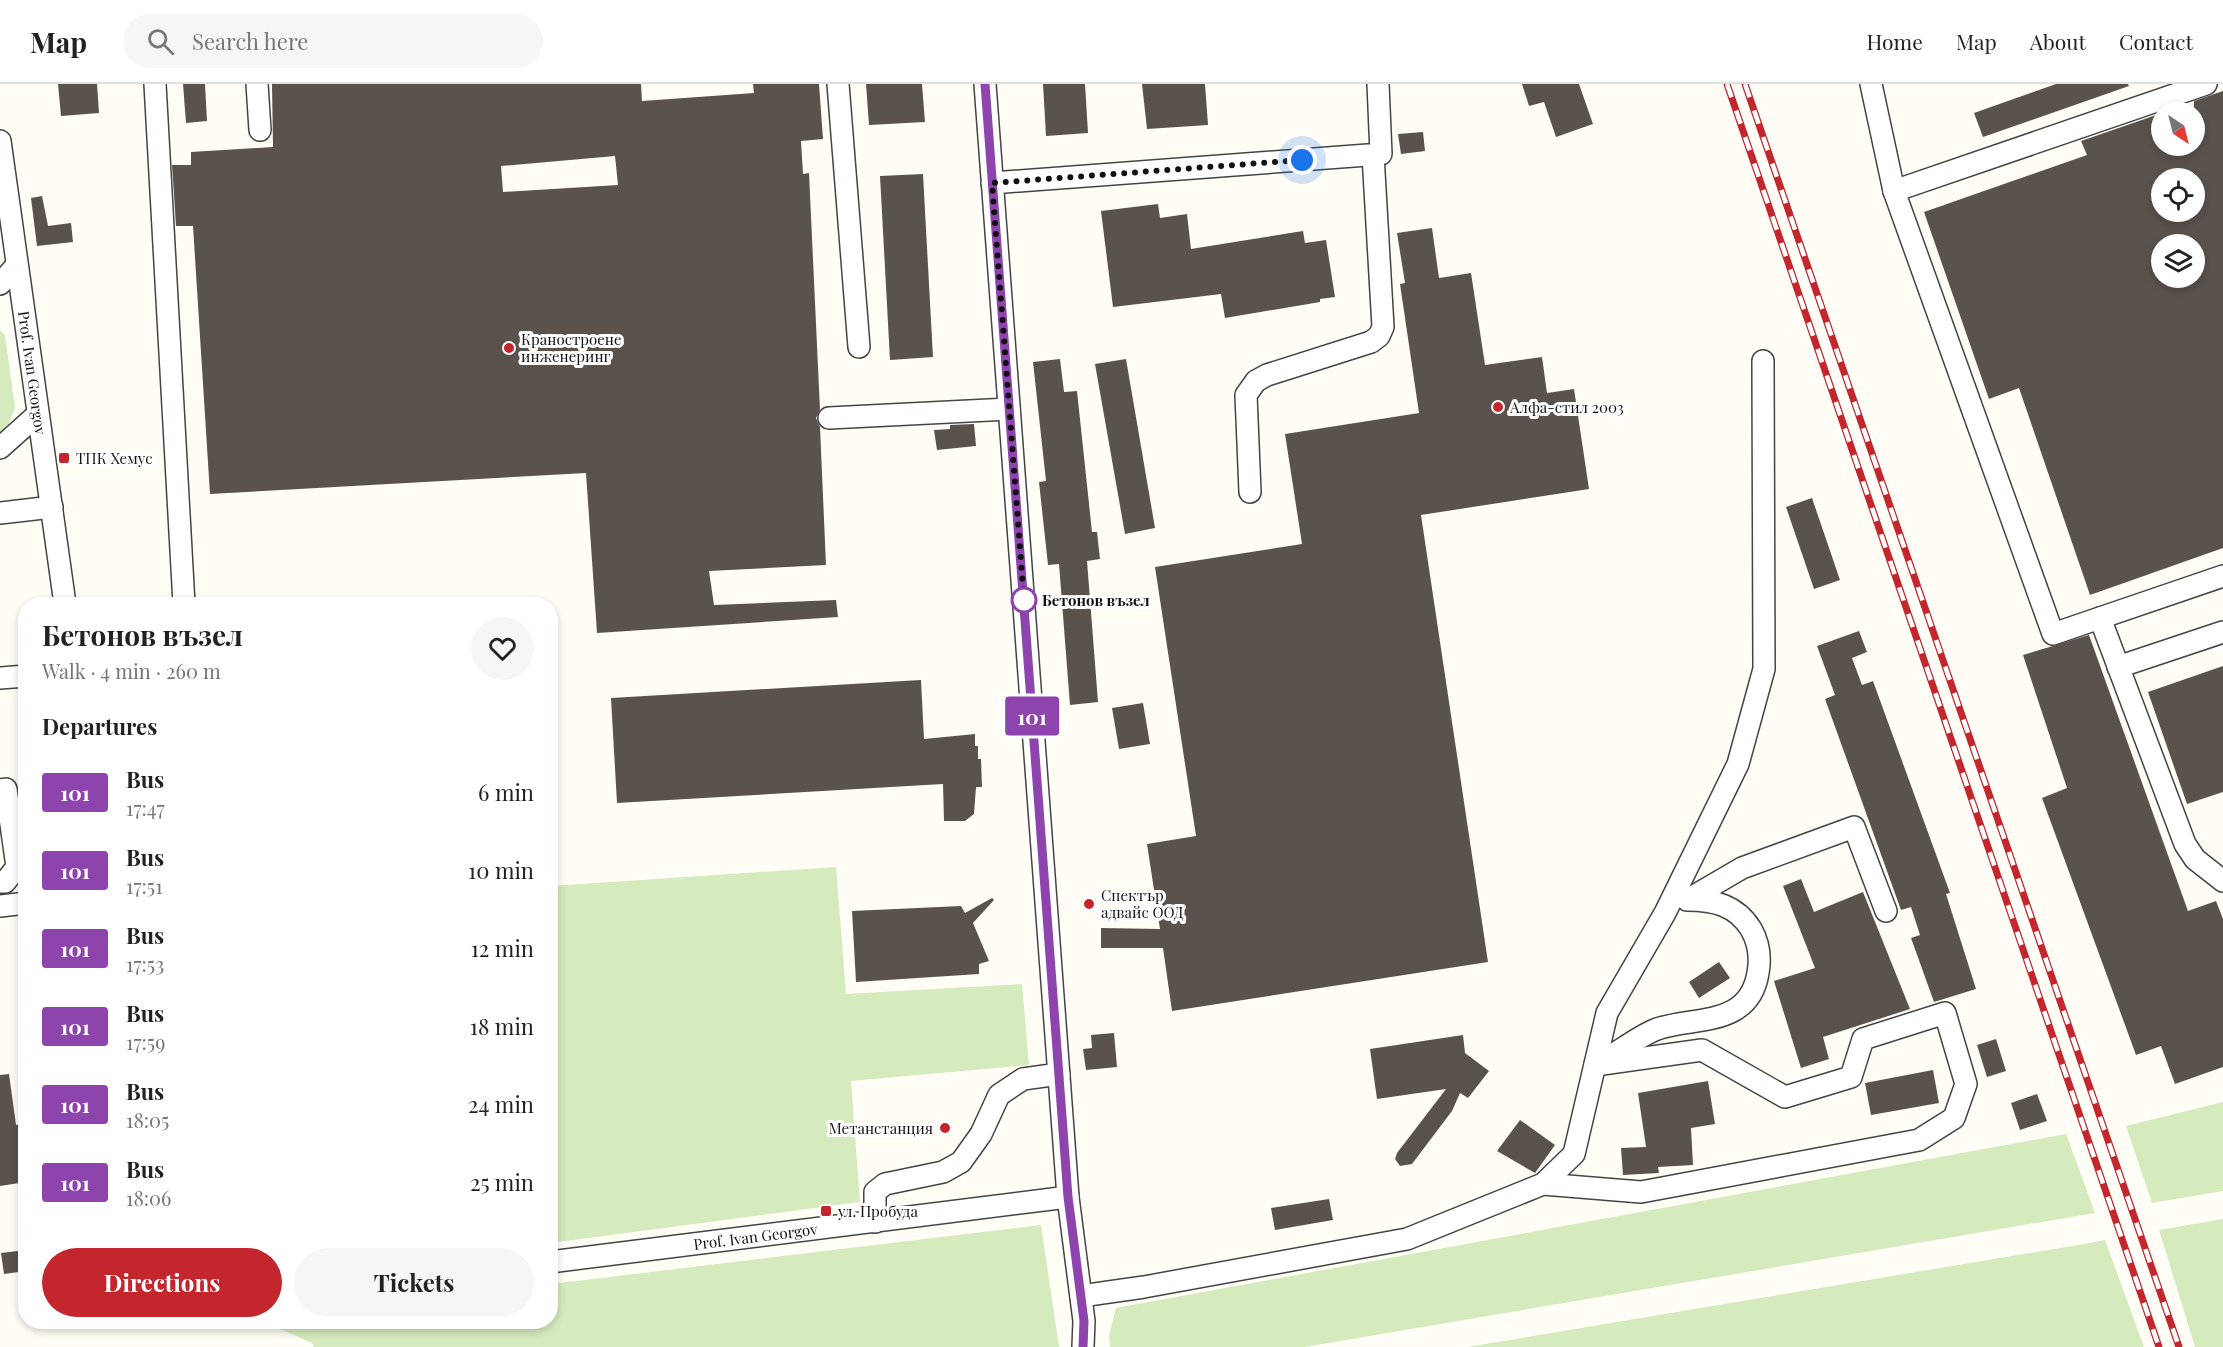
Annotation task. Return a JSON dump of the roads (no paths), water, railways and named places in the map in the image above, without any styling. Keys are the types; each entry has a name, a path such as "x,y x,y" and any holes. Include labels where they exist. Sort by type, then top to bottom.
{"street":[{"path":"155,84 184,597"},
{"path":"257,84 260,130"},
{"path":"838,84 859,347"},
{"path":"985,84 1068,1197 1084,1321 1083,1347"},
{"path":"1250,492 1246,395 1251,387 1267,375 1371,342 1379,336 1383,327 1377,154 1378,84"},
{"path":"1871,84 1894,191 2052,634 2223,576"},
{"path":"1894,191 2206,84"},
{"name":"Prof. Ivan Georgov","path":"0,141 64,597"},
{"path":"992,183 1377,154"},
{"path":"0,284 17,265"},
{"path":"1081,1296 1144,1287 1407,1239 1543,1184 1574,1154 1607,1013 1665,914 1738,764 1764,669 1762,361"},
{"path":"829,418 1009,409"},
{"path":"0,448 38,414"},
{"path":"0,513 52,507"},
{"path":"2100,618 2185,844 2195,859 2223,881"},
{"path":"2118,667 2223,632"},
{"path":"0,678 18,677"},
{"path":"0,790 6,789 18,851"},
{"path":"1665,914 1742,868 1854,827 1886,911"},
{"path":"0,882 5,882 18,869"},
{"path":"1595,1065 1657,1029 1711,1020 1731,1012 1747,998 1757,980 1760,959 1756,938 1745,920 1729,907 1709,900 1688,900"},
{"path":"0,906 18,904"},
{"path":"1543,1184 1641,1192 1919,1140 1954,1118 1966,1084 1945,1012 1863,1039 1851,1077 1785,1097 1702,1050 1595,1065"},
{"path":"875,1222 874,1192 885,1184 943,1172 961,1162 981,1134 999,1095 1023,1079 1059,1074"},
{"name":"Prof. Ivan Georgov","path":"558,1262 1068,1197"},
{"path":"1084,1321 1095,1337 1097,1347"}],"railway":[{"path":"1727,84 2159,1347"},
{"path":"1745,84 2179,1347"}],"place":[{"name":"Краностроене инженеринг","path":"509,348"},
{"name":"Алфа-стил 2003","path":"1498,407"},
{"name":"ТПК Хемус","path":"64,458"},
{"name":"Бетонов възел","path":"1024,600"},
{"name":"Спектър адвайс ООД","path":"1089,904"},
{"name":"Метанстанция","path":"945,1128"},
{"name":"ул. Пробуда","path":"826,1211"}]}
